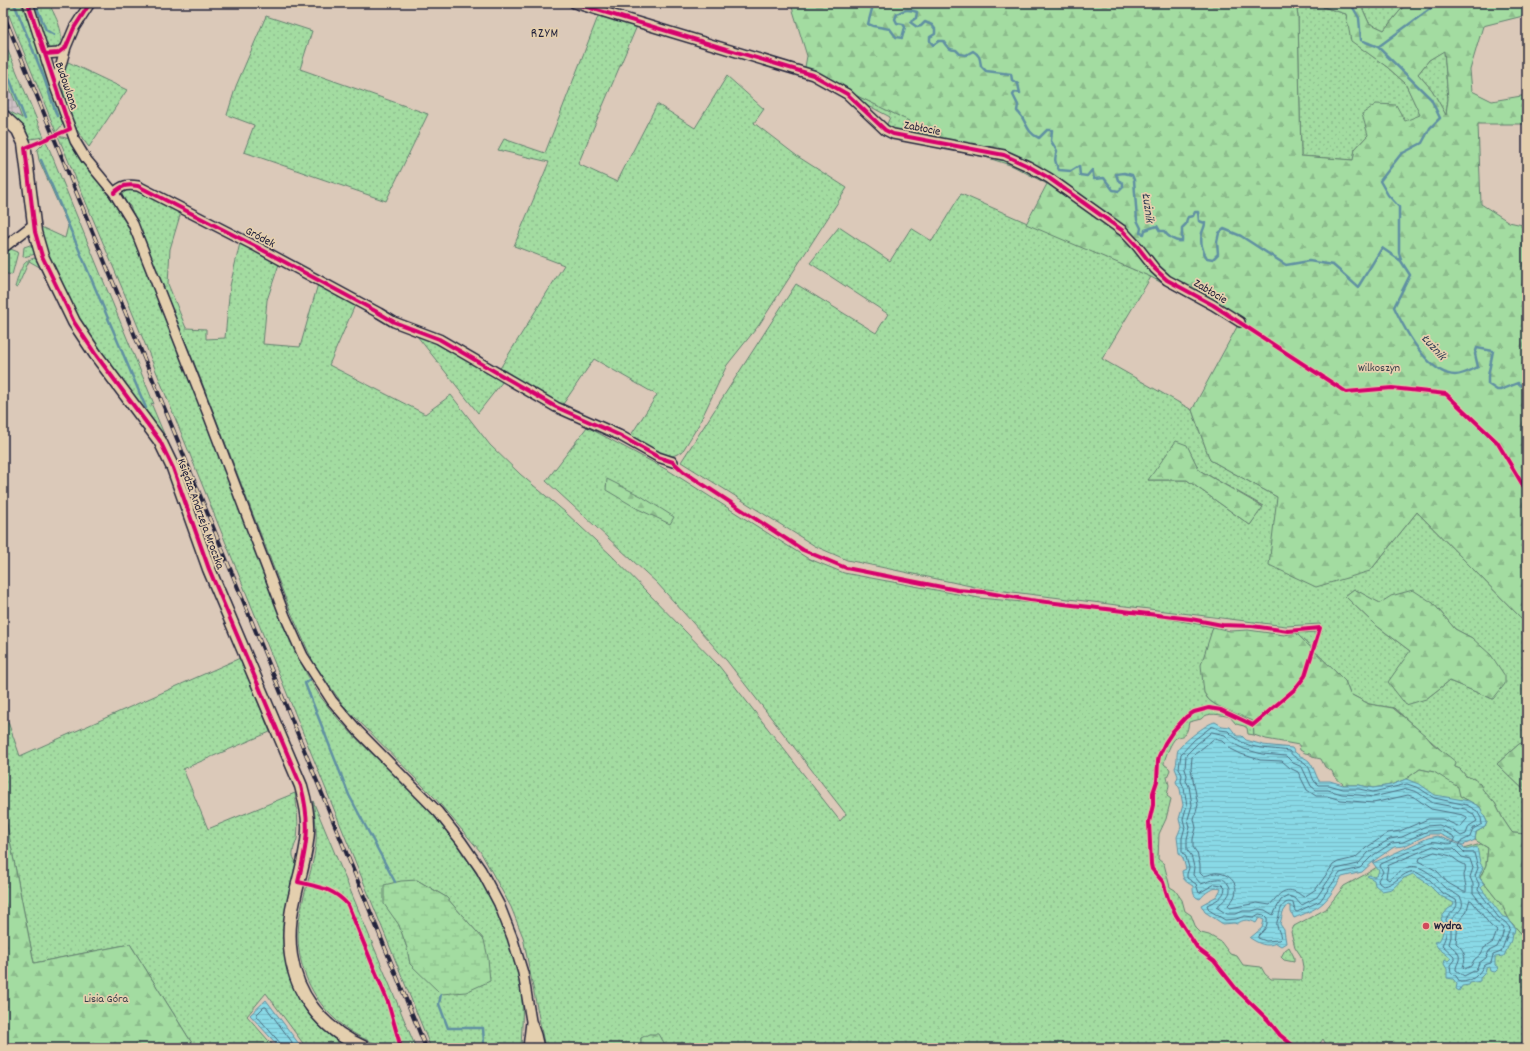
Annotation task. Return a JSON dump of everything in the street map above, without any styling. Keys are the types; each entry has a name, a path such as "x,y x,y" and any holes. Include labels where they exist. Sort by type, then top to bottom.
{"street":[{"name":"Budowlana","path":"28,3 54,84 75,141 86,159 114,193"},
{"path":"54,84 74,28 90,3"},
{"name":"Zabłocie","path":"574,3 813,75 847,94 885,130 893,134 1004,156 1028,166 1049,178 1123,231 1155,269 1167,280 1213,305 1240,322"},
{"path":"45,54 58,53 66,47"},
{"name":"Księdza Andrzeja Mroczka","path":"3,116 18,130 24,143 35,232 42,256 74,322 96,355 160,442 173,468 209,569 301,786 308,830 289,930 289,946 295,975 308,1002 318,1015 342,1036 365,1048"},
{"name":"Gródek","path":"114,193 121,186 138,186 258,248 394,322 439,339 556,407 619,435 658,457 674,462"},
{"path":"114,193 133,224 138,236 285,616 303,656 332,702 358,732 443,818 481,870 499,904 512,937 523,973 531,1021 536,1035 538,1048"},
{"path":"3,248 34,224"},
{"path":"528,1048 531,1021"}],"shaded area":[{"path":"3,71 21,114 23,119 3,108"}],"green space":[{"path":"4,3 21,3 37,44 63,124 56,132"},
{"path":"30,3 49,3 61,31 58,48 51,49 46,45"},
{"name":"Wilkoszyn","path":"787,3 1296,3 1298,17 1301,156 1353,160 1355,149 1368,135 1362,114 1376,104 1396,105 1405,121 1420,115 1405,83 1387,67 1351,41 1346,14 1323,7 1320,3 1358,3 1361,5 1369,23 1384,30 1404,6 1404,3 1527,3 1527,15 1483,26 1470,70 1472,91 1492,101 1527,95 1527,124 1478,124 1481,204 1509,222 1527,226 1527,624 1417,512 1370,571 1316,587 1269,565 1277,497 1210,460 1192,410 1238,325 1151,277 1026,224 1047,184 1013,166 982,156 904,141 909,121 845,90 805,67 807,56 791,4","holes":["1444,51 1448,99 1446,115 1432,90 1418,74 1429,60"]},
{"path":"1296,3 1320,3 1323,7 1346,14 1352,41 1387,67 1405,83 1421,116 1368,135 1355,149 1354,160 1301,156 1298,17"},
{"path":"1358,3 1404,3 1404,6 1384,30 1369,23 1361,5"},
{"path":"599,14 637,26 578,164 617,182 657,104 695,128 727,76 764,109 754,123 797,156 847,188 759,325 727,365 698,426 682,452 668,458 629,438 657,395 594,359 561,407 499,370 564,265 514,246 549,162 498,150 504,139 545,153"},
{"path":"266,16 312,31 300,69 428,114 386,201 244,152 254,125 227,115 236,86"},
{"path":"3,39 44,137 30,139 22,127 3,111 3,108 22,118 3,71"},
{"path":"1444,50 1448,99 1446,116 1432,90 1418,74 1429,60"},
{"path":"66,61 127,90 89,147 76,128 64,97 63,87"},
{"path":"845,90 910,121 906,134 889,128 887,124 890,117 873,108 864,106"},
{"path":"58,136 70,139 80,158 121,212 130,228 282,620 309,678 320,696 340,721 410,790 440,823 467,859 490,897 508,938 520,978 522,1004 521,1048 431,1048 128,302","holes":["417,880 446,897 484,940 410,964 407,948 399,925"]},
{"path":"46,141 154,404 151,403 167,441 106,362 72,309 45,249 41,234 41,227 65,238 68,226 39,160 37,150"},
{"path":"132,189 181,212 170,249 168,284 186,328 206,329 206,339 225,338 230,286 240,243 279,264 267,300 263,344 300,347 318,284 355,305 329,365 425,414 451,395 490,445 520,474 565,512 611,555 719,666 840,821 846,814 727,661 657,583 546,481 587,427 671,472 807,558 844,573 979,598 1132,612 1213,627 1205,664 1205,693 1208,699 1216,705 1253,721 1254,735 1248,734 1247,728 1236,724 1230,717 1215,714 1207,715 1201,719 1189,722 1186,733 1183,736 1174,739 1165,758 1164,764 1170,770 1167,777 1169,785 1167,796 1171,799 1166,819 1159,834 1158,859 1164,864 1170,887 1175,890 1182,900 1185,911 1191,915 1196,928 1201,933 1209,935 1221,942 1230,954 1237,956 1243,965 1261,967 1265,974 1271,979 1302,980 1303,967 1301,956 1295,947 1291,932 1294,926 1326,909 1344,886 1386,861 1463,849 1481,844 1488,848 1486,865 1480,878 1503,907 1510,921 1527,940 1527,1048 1328,1048 1323,1039 1318,1046 1319,1048 667,1048 641,1038 641,1048 545,1048 523,937 511,907 480,851 434,797 343,705 313,662 290,610 201,380 130,206 126,203 122,195 125,190"},
{"path":"961,194 1151,277 1102,359 1192,410 1210,460 1277,497 1370,571 1417,512 1527,624 1527,741 1519,744 1497,764 1527,793 1527,834 1513,833 1503,819 1495,803 1482,790 1480,784 1474,779 1466,776 1460,769 1454,767 1440,749 1394,708 1369,704 1350,694 1345,681 1296,633 1322,632 1320,624 1286,626 980,588 847,560 815,546 681,462 796,284 876,333 888,314 810,263 839,227 890,261 911,228 932,241","holes":["1187,446 1199,470 1263,506 1250,525 1187,480 1148,480","1354,589 1380,604 1433,603 1455,629 1472,638 1493,699 1449,681 1426,699 1410,651 1373,623 1345,596"]},
{"path":"33,244 36,254 23,257 24,247"},
{"path":"8,248 18,252 12,275 3,273 3,252"},
{"path":"36,258 39,260 43,269 29,261 17,288 15,287 21,268 27,261"},
{"path":"417,336 430,338 503,381 478,413"},
{"path":"1176,441 1187,445 1199,470 1263,507 1250,525 1187,480 1148,480"},
{"path":"607,479 641,496 674,517 670,524 638,509 606,490"},
{"path":"1354,589 1380,603 1391,596 1413,590 1433,603 1455,629 1472,638 1491,655 1505,676 1505,684 1493,699 1449,681 1426,699 1406,705 1388,682 1410,651 1373,623 1345,596"},
{"path":"1213,627 1230,631 1248,630 1284,635 1296,633 1345,681 1350,694 1369,704 1393,708 1456,762 1455,767 1460,769 1466,776 1474,779 1480,784 1483,790 1495,803 1511,831 1513,833 1527,834 1527,940 1510,921 1503,907 1480,878 1486,865 1488,848 1475,840 1476,832 1485,827 1469,801 1460,796 1434,772 1420,769 1406,779 1391,785 1373,788 1359,785 1344,785 1334,776 1332,771 1325,767 1321,759 1312,757 1310,754 1300,750 1299,745 1266,739 1254,735 1253,721 1216,705 1209,700 1204,693 1201,665"},
{"path":"240,658 270,732 183,769 208,829 295,793 298,827 297,839 293,849 293,854 297,865 285,912 283,933 284,953 288,973 295,991 317,1024 332,1037 350,1048 303,1048 305,1046 266,993 247,1016 275,1048 195,1048 130,944 34,963 3,805 3,716 8,722 20,756"},
{"path":"1527,741 1527,793 1497,764 1519,744"},
{"path":"1420,769 1434,772 1458,787 1460,796 1480,807 1487,822 1485,827 1476,832 1475,840 1401,782"},
{"path":"313,801 416,1048 391,1047 371,1042 354,1033 338,1021 324,1007 313,991 305,973 299,953 298,933 301,910 316,843"},
{"name":"Lisia Góra","path":"3,805 34,963 130,944 195,1048 3,1048"},
{"path":"417,880 446,897 484,940 488,958 490,981 466,992 441,994 410,964 407,948 399,925 384,904 384,885 401,881"},
{"path":"1289,947 1294,957 1294,962 1284,960 1281,957 1285,950"},
{"path":"649,1034 659,1034 667,1048 641,1048 641,1038"}],"water":[{"path":"1215,722 1222,726 1230,727 1237,736 1242,736 1246,740 1263,745 1292,748 1309,761 1319,781 1330,781 1343,785 1359,785 1373,788 1391,785 1406,779 1421,785 1435,795 1469,801 1480,807 1487,822 1485,827 1476,832 1475,840 1463,845 1439,834 1429,834 1404,846 1394,847 1375,860 1362,872 1342,877 1326,900 1313,910 1294,918 1291,912 1291,906 1288,905 1283,912 1280,924 1284,930 1286,943 1281,946 1276,943 1265,945 1259,943 1250,938 1262,928 1264,920 1259,918 1256,923 1246,920 1237,924 1223,924 1205,912 1201,905 1217,896 1221,889 1212,889 1200,899 1195,896 1193,886 1185,880 1182,874 1182,871 1186,869 1183,858 1179,853 1177,837 1181,827 1179,819 1183,805 1180,789 1176,782 1178,776 1175,768 1177,752 1184,743 1195,734 1211,723"},
{"path":"1437,836 1463,846 1466,850 1477,847 1480,863 1483,867 1479,877 1484,884 1481,888 1502,916 1508,918 1515,928 1504,956 1495,957 1495,965 1499,968 1495,972 1490,971 1489,967 1486,968 1485,973 1480,978 1480,981 1462,986 1459,991 1456,989 1457,984 1453,979 1447,978 1447,969 1444,964 1445,959 1448,961 1451,958 1438,948 1434,942 1439,941 1443,933 1441,918 1448,909 1453,906 1454,903 1439,895 1427,883 1413,874 1404,878 1392,889 1382,891 1375,885 1374,880 1367,876 1369,875 1374,877 1379,871 1373,863 1428,838"},
{"path":"266,1000 299,1044 293,1048 280,1048 250,1015"}],"waterway":[{"path":"14,3 43,75 57,116"},
{"path":"35,3 46,30 54,35"},
{"name":"Łużnik","path":"872,3 868,24 890,29 896,37 902,38 905,27 903,24 897,23 895,19 897,14 907,10 917,12 916,18 910,22 917,27 921,26 925,22 932,25 935,29 935,34 930,37 930,41 933,45 939,41 943,41 948,48 956,50 960,54 966,55 973,51 980,59 981,66 986,71 1011,74 1012,80 1018,84 1020,93 1015,92 1013,95 1018,105 1017,111 1023,118 1031,133 1039,138 1047,130 1052,130 1051,141 1057,151 1055,161 1059,170 1071,171 1079,166 1080,175 1087,176 1092,170 1094,179 1104,178 1113,190 1119,191 1123,187 1123,183 1118,180 1116,174 1124,173 1132,175 1134,180 1137,220 1141,228 1140,233 1144,234 1145,230 1157,226 1160,231 1164,231 1172,239 1182,241 1182,228 1186,224 1188,217 1193,216 1195,212 1198,212 1199,221 1205,223 1201,236 1201,243 1207,258 1213,259 1218,254 1217,242 1219,233 1224,229 1241,236 1286,265 1309,261 1333,265 1358,287 1382,248 1401,261 1410,275 1394,307 1404,326 1426,359 1445,373 1458,375 1478,367 1475,354 1477,348 1493,351 1488,384 1497,390 1500,390 1518,383 1527,390"},
{"path":"1331,3 1351,4 1359,18 1361,40 1378,47 1431,99 1440,118 1430,128 1422,143 1401,154 1380,181 1388,195 1399,207 1399,253 1401,260"},
{"path":"1378,47 1438,3"},
{"path":"3,62 25,119"},
{"path":"41,160 146,408"},
{"path":"310,679 305,683 306,686 349,795 395,882"},
{"path":"441,994 439,1004 448,1028 483,1028 484,1044"}],"railway":[{"path":"3,13 426,1048"}],"cycle path":[{"path":"28,3 70,129 25,148 35,232 42,256 74,322 96,355 160,441 173,468 209,569 301,786 306,812 307,834 304,857 298,882 325,889 337,895 348,905 388,1002 401,1048"},
{"path":"45,54 58,53 66,47 74,28 90,3"},
{"path":"574,3 813,75 847,94 885,130 893,134 1004,155 1028,166 1049,178 1123,231 1155,269 1167,280 1213,305 1346,392 1392,388 1446,394 1497,442 1527,492"},
{"path":"114,193 125,186 138,186 257,247 394,322 439,339 556,407 619,435 658,457 673,462 684,472 803,550 846,568 957,590 983,592 1030,600 1191,619 1222,625 1252,626 1288,631 1320,628 1305,676 1295,689 1253,725 1221,710 1209,708 1194,712 1186,717 1173,731 1159,756 1157,781 1153,793 1153,805 1149,822 1152,869 1163,882 1168,898 1176,915 1198,949 1214,961 1237,990 1268,1020 1280,1035 1296,1048"}],"place":[{"name":"Wydra","path":"1426,926"}],"district":[{"name":"RZYM","path":"545,34"}]}
